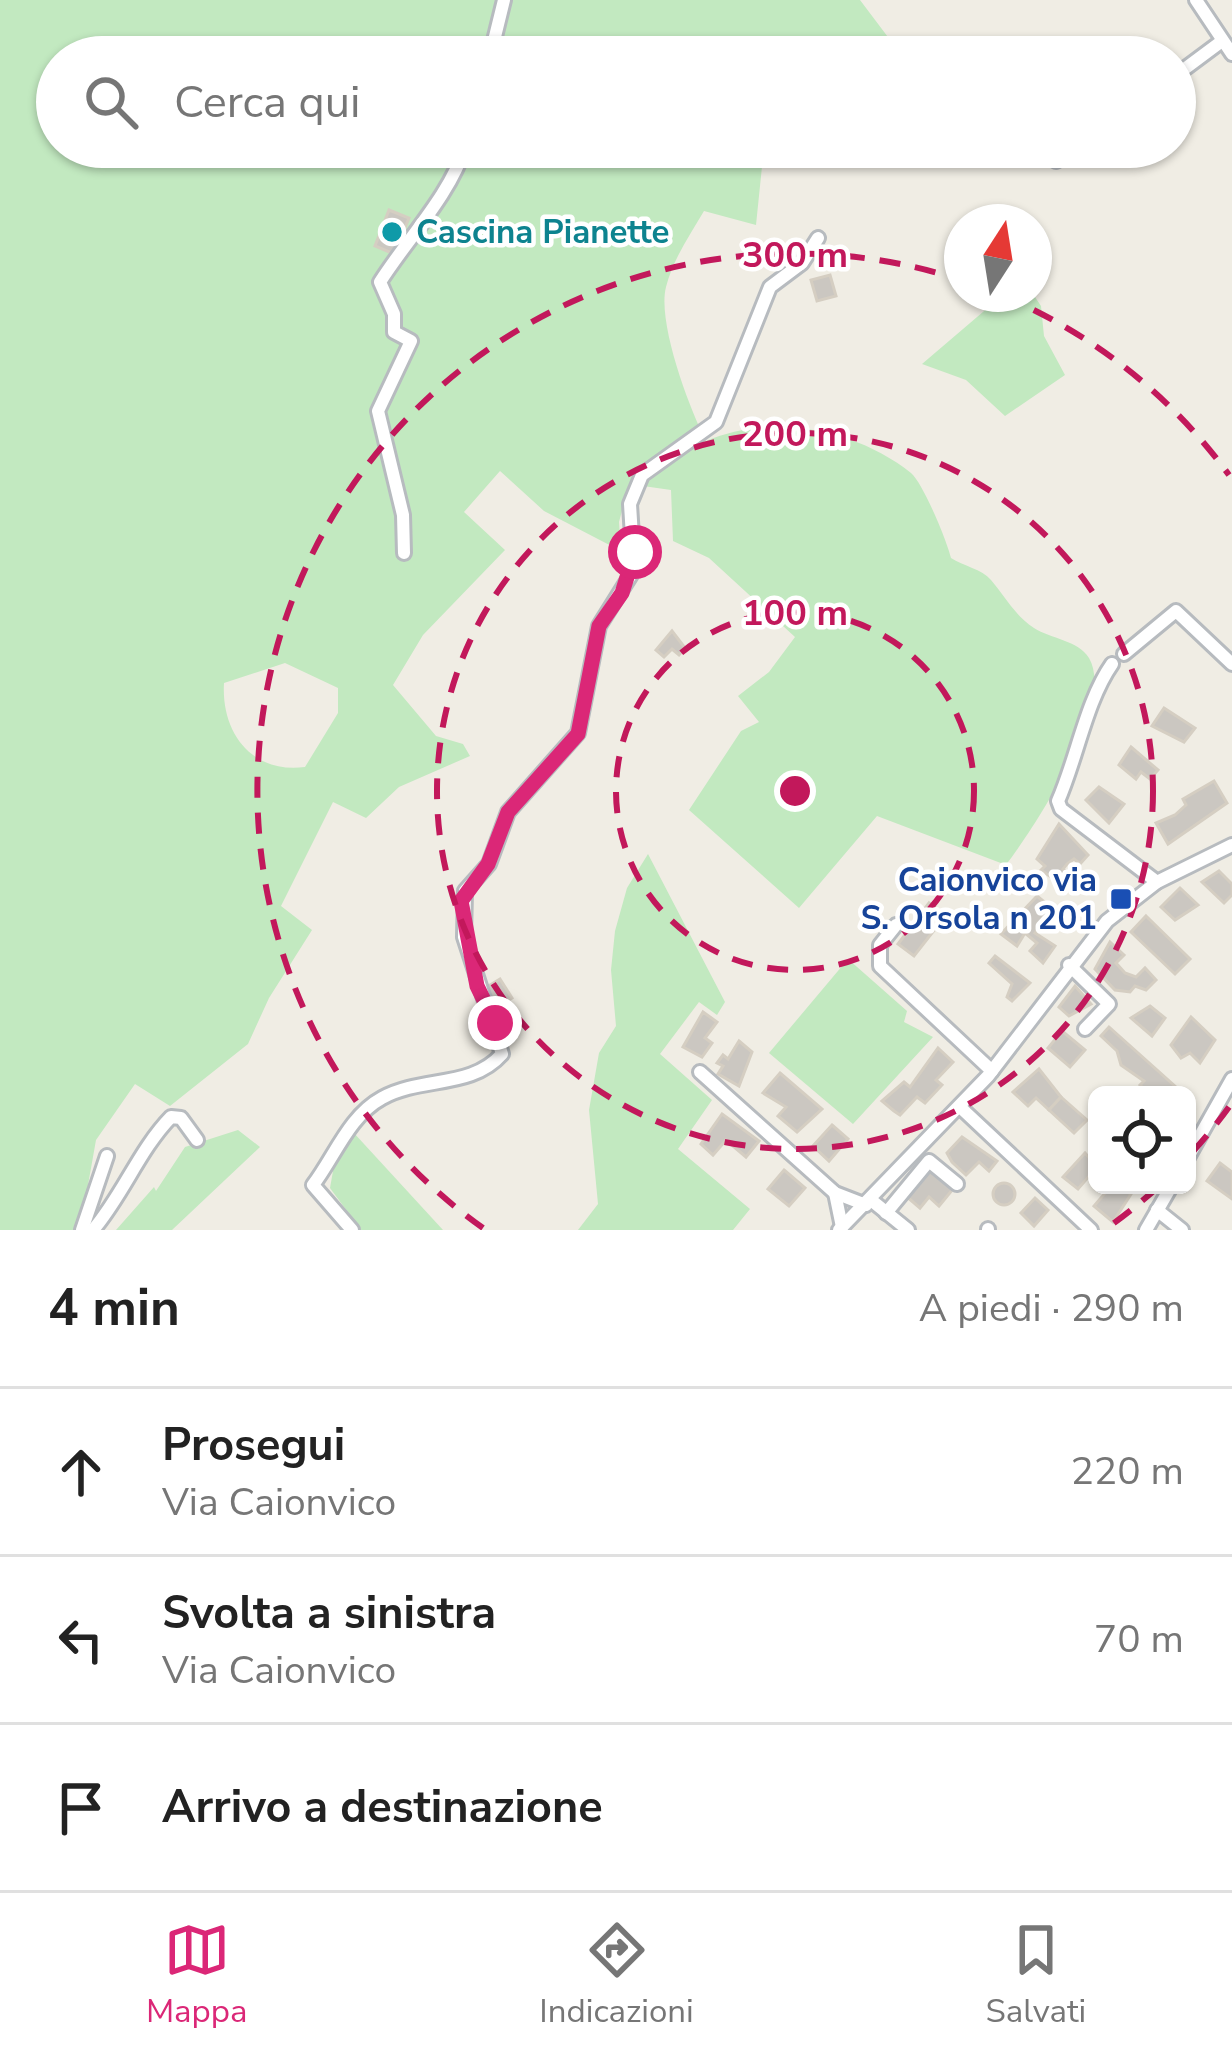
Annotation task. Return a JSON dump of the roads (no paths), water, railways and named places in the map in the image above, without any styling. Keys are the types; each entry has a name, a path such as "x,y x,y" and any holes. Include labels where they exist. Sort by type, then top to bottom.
{"street":[{"path":"495,36 504,0"},
{"path":"1196,0 1232,54"},
{"path":"1196,60 1222,41"},
{"path":"404,553 403,515 378,411 411,341 394,332 394,314 380,282 458,168"},
{"path":"352,1230 313,1185 350,1127 393,1092 472,1076 490,1068 502,1054 464,937 461,901 488,864 508,812 578,734 599,626 634,569 630,504 642,475 716,422 770,287 802,263 818,238"},
{"path":"1124,654 1176,611 1232,664"},
{"path":"1112,664 1100,682 1082,744 1058,801 1060,809 1157,882"},
{"path":"841,1228 992,1071 1107,921 1157,882 1232,845"},
{"path":"896,925 880,945 880,966 992,1071"},
{"path":"1069,965 1109,1004 1085,1029"},
{"path":"700,1072 835,1193 868,1202 908,1230"},
{"path":"1196,1144 1232,1079"},
{"path":"1219,1104 1232,1114"},
{"path":"960,1107 1091,1230"},
{"path":"93,1230 121,1197 154,1134 171,1117 181,1118 197,1140"},
{"path":"82,1230 106,1156"},
{"path":"886,1213 929,1161 958,1184"},
{"path":"835,1193 841,1228"},
{"path":"1146,1230 1167,1194"},
{"path":"1157,1210 1182,1230"}],"place":[{"name":"Cascina Pianette","path":"392,232"},
{"name":"Caionvico via S. Orsola n 201","path":"1121,899"}]}
